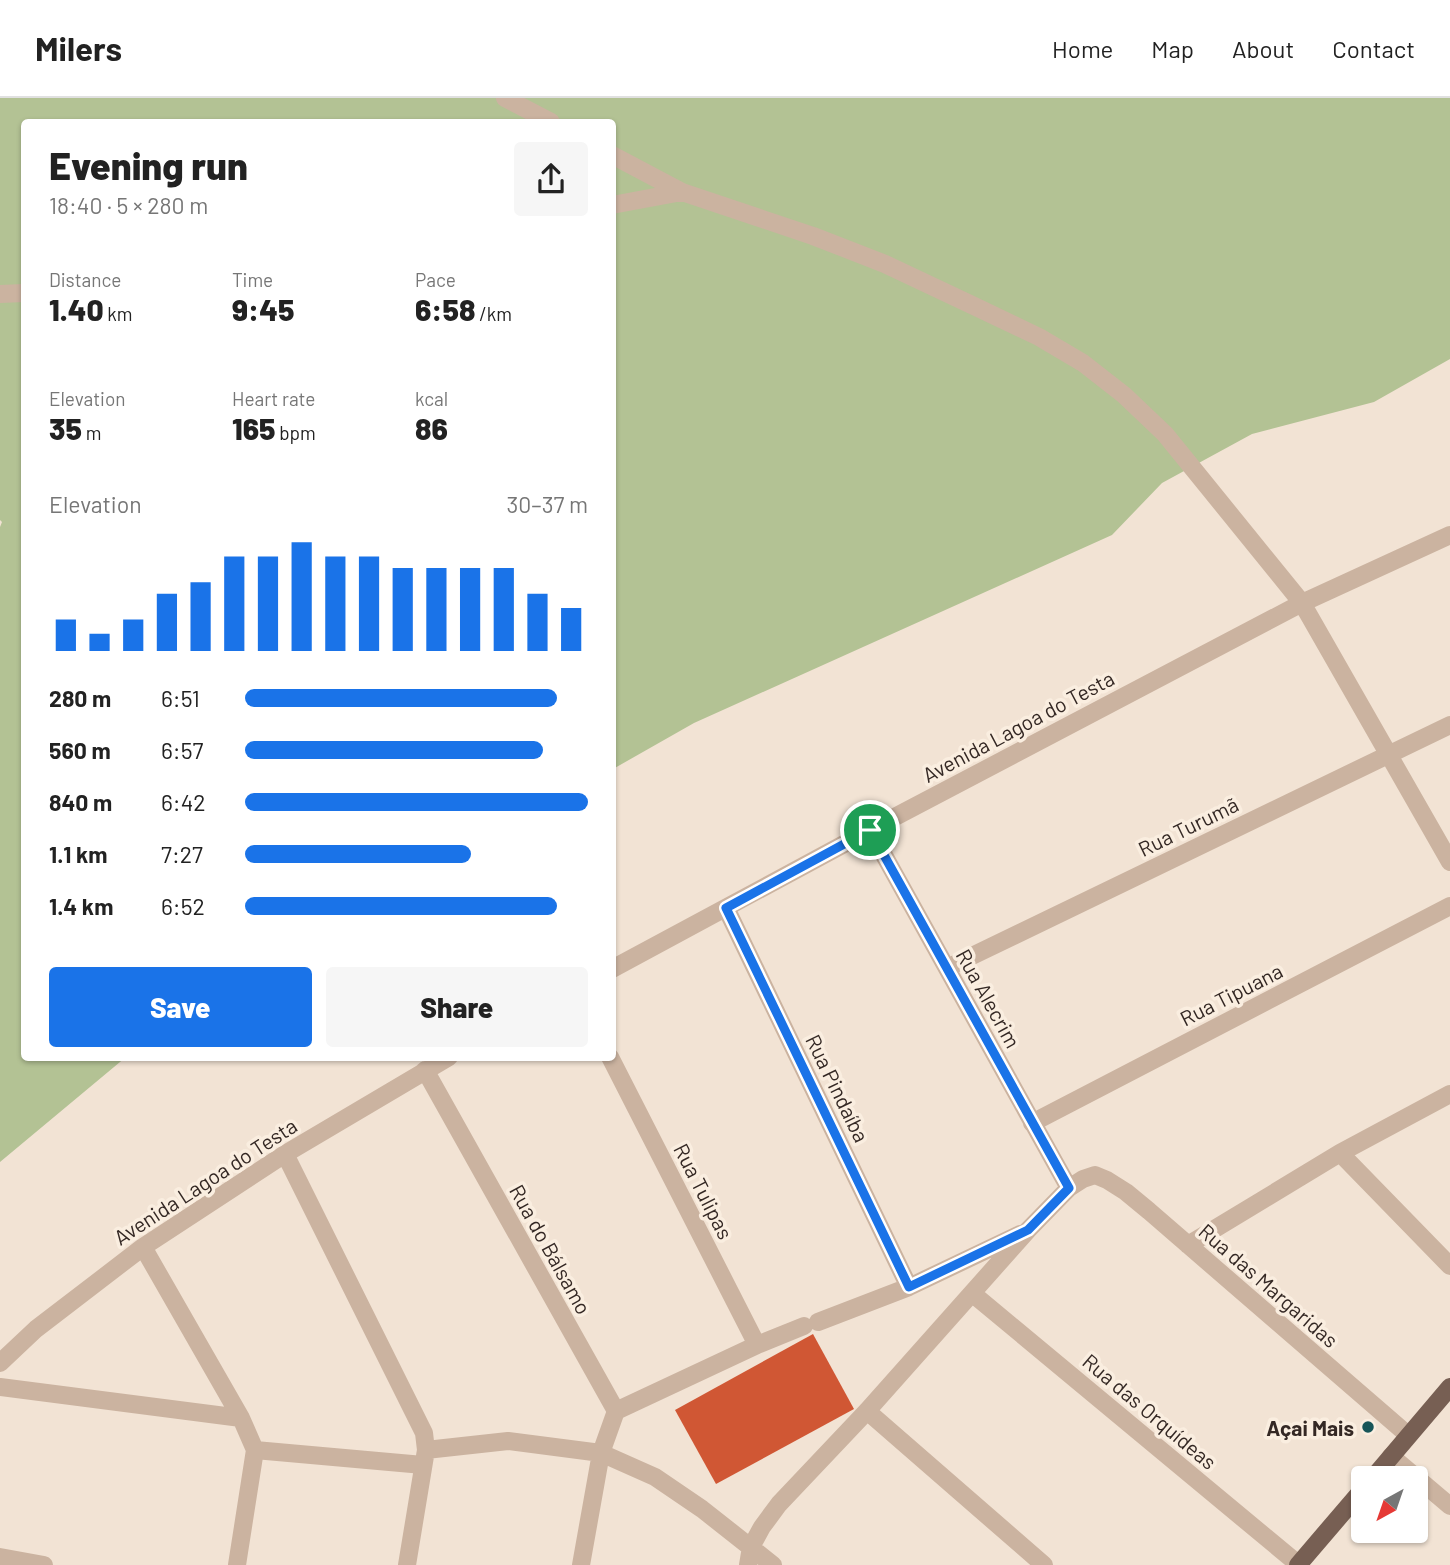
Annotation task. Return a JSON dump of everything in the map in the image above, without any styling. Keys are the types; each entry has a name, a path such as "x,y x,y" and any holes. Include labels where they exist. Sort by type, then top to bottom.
{"main road":[{"path":"1383,1466 1450,1387"},
{"path":"1298,1565 1351,1503"}],"street":[{"path":"505,98 545,119"},
{"path":"616,157 682,192 813,236 885,264 1039,337 1083,363 1125,395 1165,434 1302,603 1450,862"},
{"path":"616,204 682,192"},
{"path":"0,294 21,293"},
{"name":"Avenida Lagoa do Testa","path":"616,967 1302,603 1450,535"},
{"name":"Rua Turumã","path":"947,968 1450,725"},
{"name":"Rua Alecrim","path":"870,830 1069,1188"},
{"name":"Rua Tipuana","path":"1032,1123 1450,906"},
{"name":"Rua Pindaíba","path":"726,908 909,1287"},
{"name":"Avenida Lagoa do Testa","path":"0,1363 46,1322 143,1247 285,1153 442,1061"},
{"name":"Rua Tulipas","path":"612,1061 757,1345"},
{"name":"Rua do Bálsamo","path":"425,1070 616,1411"},
{"path":"1188,1245 1340,1153 1450,1094"},
{"path":"285,1153 424,1449 407,1565"},
{"path":"1340,1153 1450,1266"},
{"name":"Rua das Margaridas","path":"1069,1188 1095,1175 1126,1192 1408,1435"},
{"path":"749,1556 762,1527 779,1504 1069,1188"},
{"path":"581,1565 601,1453 616,1411 757,1345 909,1287 1028,1230"},
{"path":"143,1247 241,1418 255,1450 237,1565"},
{"name":"Rua das Orquídeas","path":"972,1293 1298,1565"},
{"path":"0,1387 241,1418"},
{"path":"867,1411 1044,1565"},
{"path":"255,1450 424,1449 508,1441 601,1453 655,1477 702,1509 749,1556 773,1565"},
{"path":"1391,1456 1450,1506"},
{"path":"0,1557 44,1565"}],"green space":[{"path":"0,98 1450,98 1450,359 1374,402 1252,434 1162,483 1112,535 694,723 616,767 616,119 21,119 21,1061 121,1061 0,1162"}],"building":[{"path":"813,1334 854,1409 716,1484 675,1410"}],"place":[{"name":"Açai Mais","path":"1368,1427"}],"route":[{"path":"870,830 1069,1188 1028,1230 909,1287 726,908 870,830"}]}
